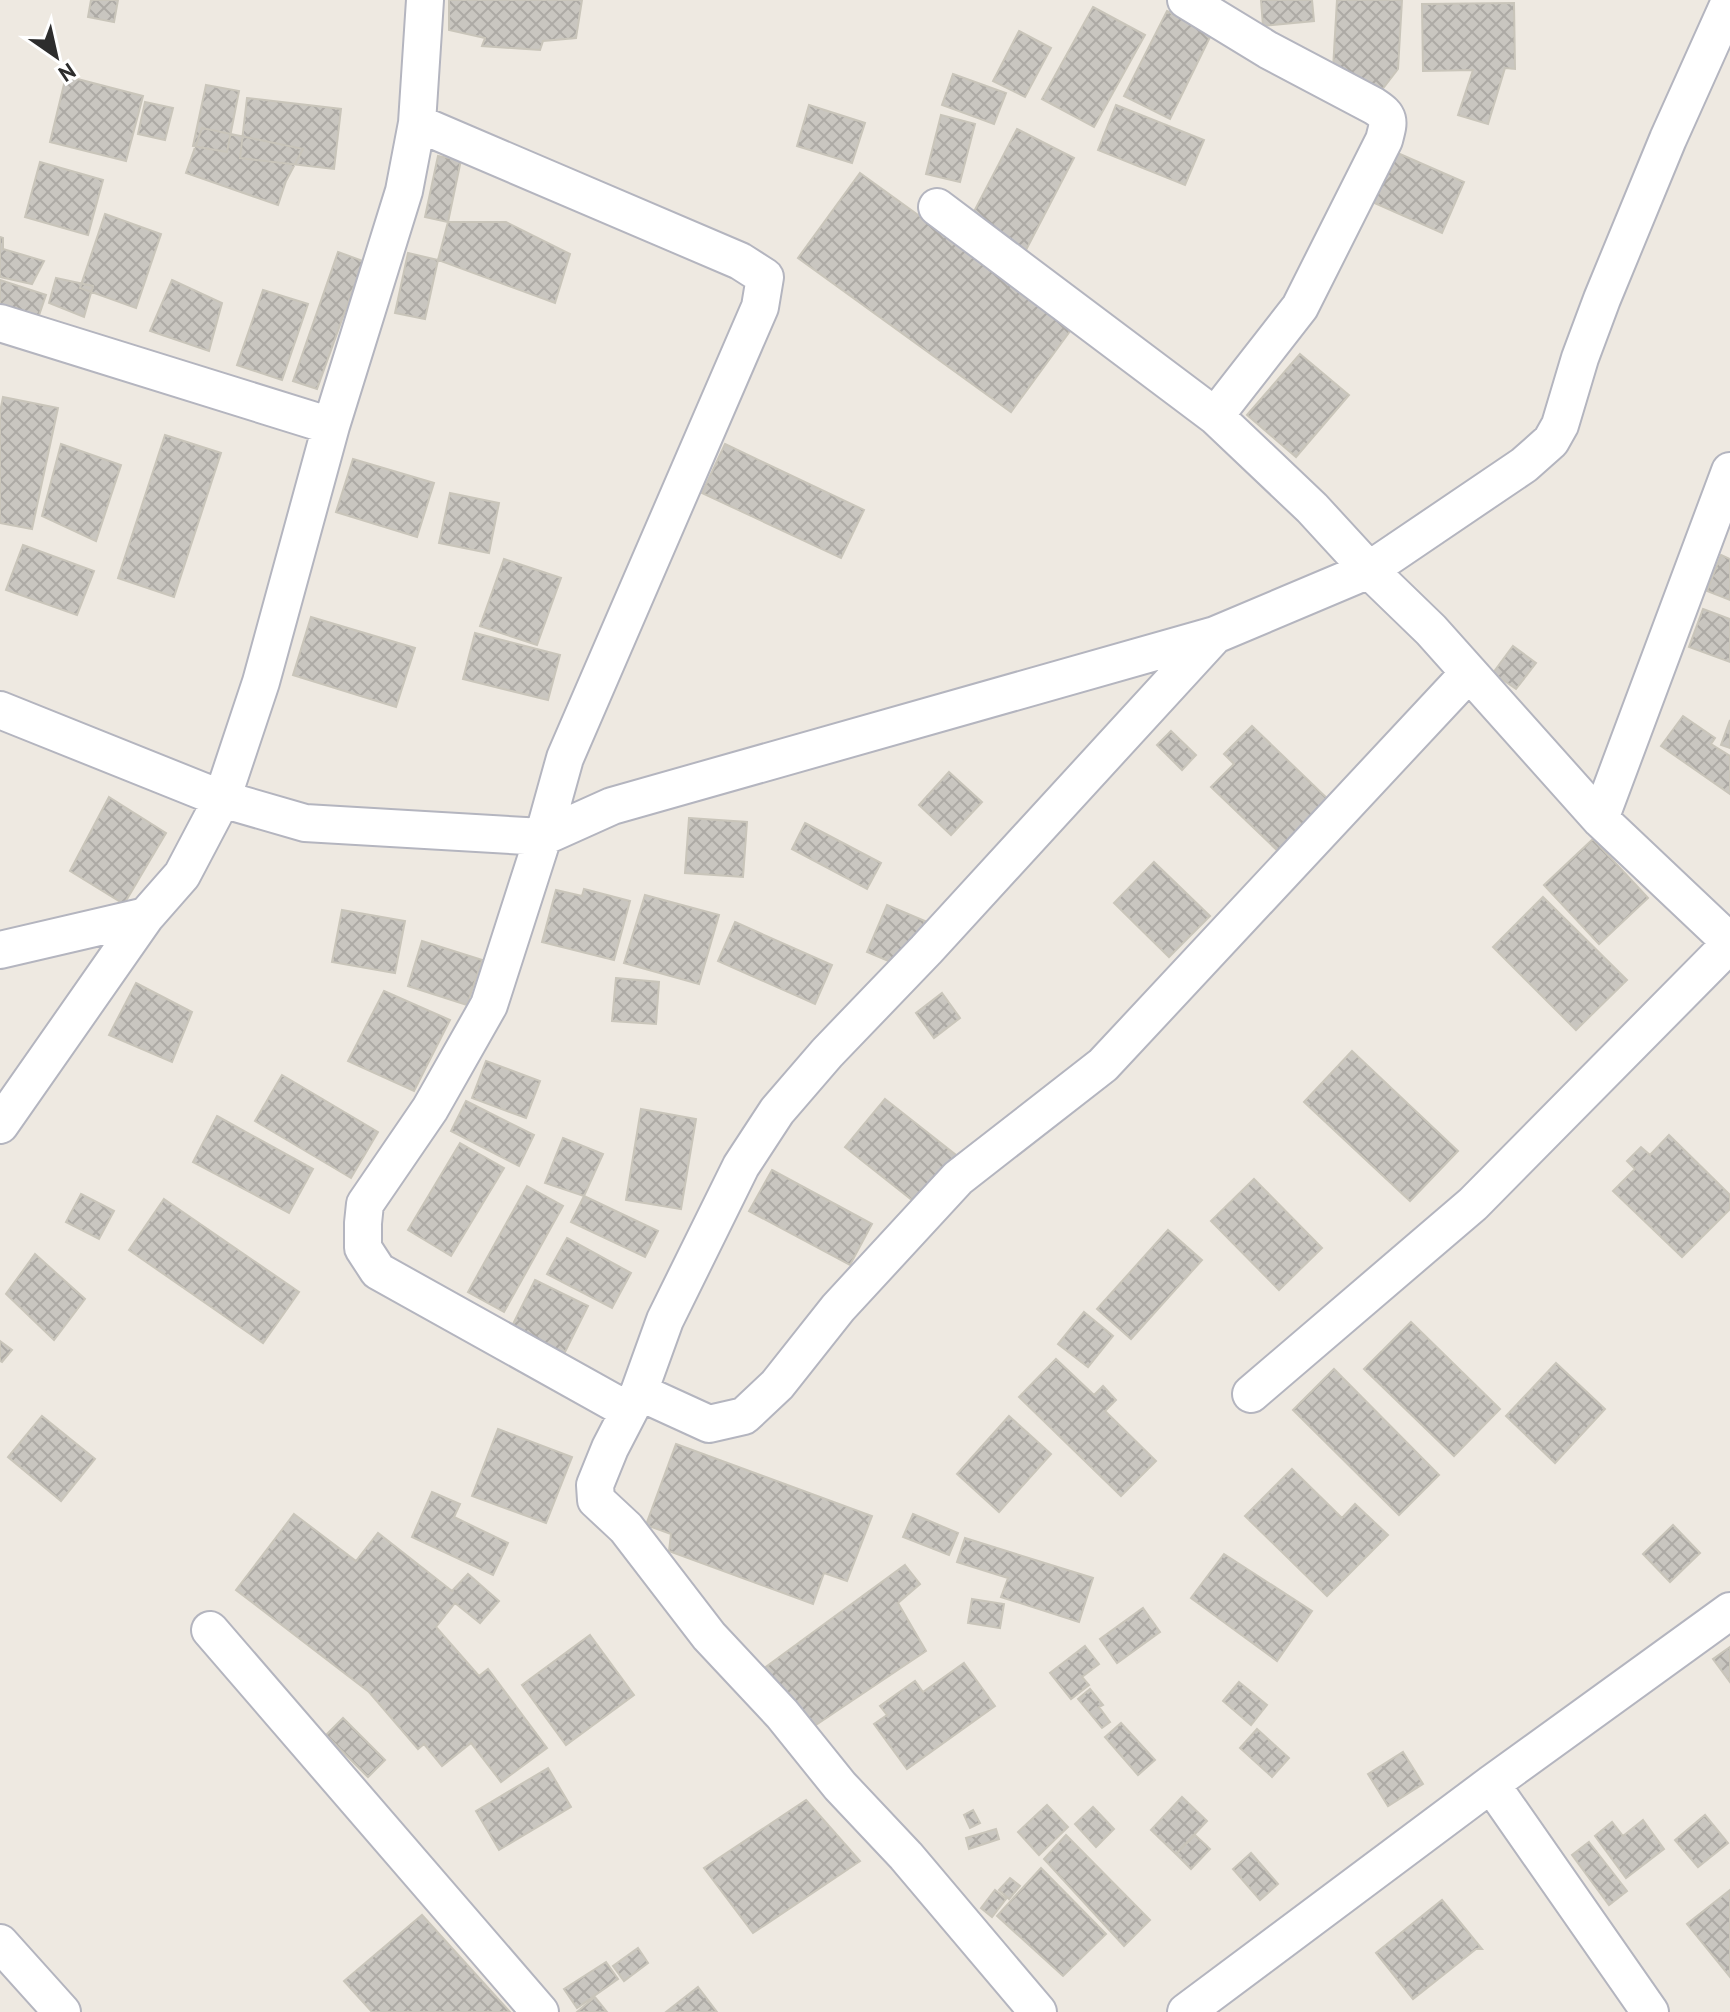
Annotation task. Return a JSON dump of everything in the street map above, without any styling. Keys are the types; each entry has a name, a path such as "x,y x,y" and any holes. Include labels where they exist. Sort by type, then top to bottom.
{"street":[{"path":"0,1125 146,916 182,875 222,799 261,682 331,426 404,191 417,123 425,0"},
{"path":"1186,0 1268,50 1374,106 1385,113 1389,122 1384,140 1300,307 1215,416"},
{"path":"0,710 222,799 305,823 543,837 612,806 1215,635 1369,570 1524,465 1551,441 1560,425 1602,299 1668,139 1730,1"},
{"path":"417,123 740,261 765,277 760,307 565,758 489,1005 430,1109 365,1204 363,1248 378,1271 634,1402 709,1424 744,1416 777,1385 838,1308 958,1178 1103,1065 1468,674"},
{"path":"937,207 1215,416 1312,508 1369,570 1431,630 1600,819 1730,943 1473,1204 1251,1394"},
{"path":"0,323 331,426"},
{"path":"1600,819 1730,471"},
{"path":"1038,2012 906,1856 840,1786 782,1714 709,1636 626,1528 596,1500 595,1485 634,1402 665,1320 741,1166 777,1111 827,1053 1215,635"},
{"path":"0,950 146,916"},
{"path":"1186,2012 1491,1784 1730,1611"},
{"path":"210,1630 540,2012"},
{"path":"1491,1784 1650,2012"},
{"path":"0,1943 62,2012"}],"building":[{"path":"91,0 118,0 114,22 88,17"},
{"path":"449,0 582,0 576,38 543,41 540,50 482,46 485,38 449,30"},
{"path":"1261,0 1312,0 1314,21 1263,26"},
{"path":"1337,0 1402,0 1398,69 1374,100 1333,69"},
{"path":"1514,3 1515,69 1505,68 1488,124 1458,115 1473,70 1423,71 1422,4"},
{"path":"1093,7 1145,35 1094,127 1042,99"},
{"path":"1167,11 1212,33 1170,119 1124,96"},
{"path":"1019,31 1051,48 1025,97 993,81"},
{"path":"953,74 1006,93 994,124 942,105"},
{"path":"66,76 143,96 126,161 50,142"},
{"path":"206,85 239,91 227,152 193,146"},
{"path":"247,98 341,109 334,169 240,158"},
{"path":"145,102 173,108 165,140 138,134"},
{"path":"809,105 865,123 852,163 797,146"},
{"path":"1116,105 1204,140 1185,185 1098,150"},
{"path":"941,115 975,124 960,182 926,174"},
{"path":"202,128 303,149 286,181 278,205 186,173"},
{"path":"1017,129 1074,158 1025,252 968,223"},
{"path":"1393,151 1464,182 1442,233 1370,201"},
{"path":"438,156 461,160 448,222 425,217"},
{"path":"40,162 103,180 88,235 25,217"},
{"path":"860,173 1073,327 1011,412 798,258"},
{"path":"105,214 161,234 136,308 80,288"},
{"path":"448,222 506,222 570,254 555,303 438,260"},
{"path":"0,237 3,238 3,249 44,261 32,284 0,277"},
{"path":"338,252 363,261 317,389 293,381"},
{"path":"408,253 438,260 425,319 395,313"},
{"path":"56,278 93,286 84,317 49,303"},
{"path":"0,280 46,295 35,327 0,314"},
{"path":"172,280 222,303 209,351 150,331"},
{"path":"263,290 308,304 282,380 237,365"},
{"path":"1300,354 1349,395 1296,457 1247,415"},
{"path":"3,397 58,408 32,529 0,523 0,412"},
{"path":"165,435 221,453 174,597 118,578"},
{"path":"61,444 121,465 96,541 42,516"},
{"path":"725,444 864,510 841,558 702,493"},
{"path":"353,459 434,483 417,537 336,512"},
{"path":"450,493 499,503 489,553 439,543"},
{"path":"23,545 94,571 77,615 6,590"},
{"path":"1721,555 1730,559 1730,600 1707,591"},
{"path":"504,559 561,578 537,645 480,626"},
{"path":"1703,609 1730,619 1730,662 1689,647"},
{"path":"311,617 415,648 396,707 293,675"},
{"path":"475,633 560,655 548,700 463,679"},
{"path":"1513,646 1536,663 1516,689 1493,673"},
{"path":"1683,716 1715,738 1711,744 1730,756 1730,794 1661,746"},
{"path":"1730,720 1730,748 1721,745"},
{"path":"1252,726 1333,804 1283,856 1211,787 1234,764 1224,754"},
{"path":"1171,731 1196,755 1182,770 1157,745"},
{"path":"949,772 982,802 951,835 919,805"},
{"path":"109,797 166,833 124,904 70,871"},
{"path":"689,818 747,822 743,877 685,873"},
{"path":"805,823 881,863 867,889 792,849"},
{"path":"1593,839 1648,898 1599,944 1544,885"},
{"path":"1154,862 1210,916 1169,957 1114,903"},
{"path":"584,889 630,901 614,960 542,942 556,890 582,896"},
{"path":"645,895 719,915 699,984 624,963"},
{"path":"1543,897 1627,980 1576,1030 1493,947"},
{"path":"887,905 925,921 905,968 867,952"},
{"path":"342,910 405,921 395,973 332,962"},
{"path":"735,922 832,965 815,1004 718,961"},
{"path":"422,941 482,960 467,1005 408,986"},
{"path":"616,978 659,982 656,1024 612,1021"},
{"path":"136,983 192,1012 172,1062 109,1035"},
{"path":"384,991 450,1020 414,1091 348,1061"},
{"path":"942,993 960,1018 934,1038 916,1013"},
{"path":"1352,1051 1458,1151 1410,1201 1304,1102"},
{"path":"486,1061 540,1081 526,1118 472,1098"},
{"path":"282,1075 378,1132 351,1178 255,1121"},
{"path":"885,1099 956,1155 917,1204 845,1147"},
{"path":"466,1101 534,1135 519,1166 451,1131"},
{"path":"641,1109 696,1119 681,1209 626,1200"},
{"path":"217,1116 313,1169 289,1213 193,1162"},
{"path":"1669,1135 1730,1195 1730,1209 1682,1257 1613,1191 1635,1169 1627,1161 1641,1147 1650,1155"},
{"path":"563,1138 603,1154 584,1196 545,1183"},
{"path":"460,1143 504,1168 451,1256 408,1230"},
{"path":"772,1170 872,1224 850,1265 749,1211"},
{"path":"1254,1179 1322,1248 1279,1290 1211,1221"},
{"path":"527,1186 563,1206 504,1312 468,1292"},
{"path":"81,1194 114,1211 99,1239 66,1222"},
{"path":"584,1196 658,1231 645,1257 571,1222"},
{"path":"164,1199 299,1292 263,1343 129,1250"},
{"path":"1168,1230 1202,1260 1131,1339 1097,1309"},
{"path":"567,1238 631,1273 612,1308 547,1274"},
{"path":"35,1254 85,1299 54,1340 6,1294"},
{"path":"535,1280 588,1306 560,1362 507,1336"},
{"path":"1084,1312 1113,1336 1088,1367 1058,1344"},
{"path":"1411,1322 1500,1409 1454,1456 1364,1369"},
{"path":"0,1341 12,1350 2,1362 0,1361"},
{"path":"1056,1359 1094,1395 1103,1386 1116,1400 1105,1411 1156,1461 1121,1496 1019,1397"},
{"path":"1556,1363 1605,1409 1555,1463 1506,1416"},
{"path":"1334,1369 1439,1475 1399,1515 1293,1410"},
{"path":"42,1416 95,1459 61,1501 8,1457"},
{"path":"1009,1416 1051,1454 999,1512 957,1474"},
{"path":"498,1429 572,1457 546,1523 472,1496"},
{"path":"676,1444 872,1516 847,1581 824,1573 813,1604 669,1551 671,1534 646,1525"},
{"path":"1292,1469 1342,1518 1355,1504 1388,1535 1327,1596 1245,1516"},
{"path":"432,1492 460,1504 454,1517 508,1543 493,1575 412,1537"},
{"path":"294,1514 356,1561 378,1533 452,1591 468,1574 499,1601 480,1623 455,1603 436,1627 479,1676 488,1669 547,1748 501,1782 471,1743 442,1766 424,1744 418,1749 369,1692 236,1590"},
{"path":"913,1514 958,1533 949,1555 903,1537"},
{"path":"1673,1525 1700,1553 1670,1582 1643,1554"},
{"path":"965,1538 1093,1578 1079,1622 1001,1597 1008,1578 957,1562"},
{"path":"1224,1554 1312,1611 1277,1661 1191,1598"},
{"path":"905,1565 920,1584 898,1603 926,1651 810,1729 763,1669"},
{"path":"972,1599 1004,1604 1000,1628 968,1623"},
{"path":"1143,1608 1160,1632 1117,1663 1100,1639"},
{"path":"590,1635 634,1695 566,1745 522,1685"},
{"path":"1085,1646 1099,1664 1082,1677 1089,1685 1071,1699 1050,1673"},
{"path":"1730,1647 1730,1682 1713,1659"},
{"path":"964,1663 995,1706 907,1769 874,1724 887,1715 880,1706 915,1681 923,1692"},
{"path":"1239,1682 1267,1705 1251,1725 1223,1701"},
{"path":"1090,1689 1103,1705 1099,1707 1110,1722 1102,1728 1078,1699"},
{"path":"343,1718 385,1760 368,1777 326,1735"},
{"path":"1121,1723 1155,1760 1138,1775 1105,1737"},
{"path":"1257,1729 1289,1758 1272,1777 1240,1748"},
{"path":"1403,1752 1423,1784 1388,1806 1368,1774"},
{"path":"548,1768 571,1807 499,1850 476,1811"},
{"path":"1182,1797 1207,1821 1176,1854 1151,1830"},
{"path":"806,1800 860,1861 753,1933 704,1868"},
{"path":"1047,1805 1068,1827 1039,1855 1018,1832"},
{"path":"1093,1807 1114,1829 1096,1847 1075,1824"},
{"path":"973,1810 980,1823 970,1828 964,1815"},
{"path":"1705,1815 1728,1843 1698,1867 1675,1840"},
{"path":"1643,1820 1664,1849 1626,1878 1595,1836 1612,1822 1623,1836"},
{"path":"996,1829 999,1839 969,1849 966,1838"},
{"path":"1066,1835 1150,1920 1124,1946 1044,1859"},
{"path":"1195,1835 1210,1849 1191,1869 1176,1854"},
{"path":"1589,1842 1627,1891 1609,1905 1572,1855"},
{"path":"1251,1853 1278,1884 1260,1900 1233,1869"},
{"path":"1041,1868 1106,1934 1063,1976 997,1916"},
{"path":"1010,1878 1020,1886 1009,1899 999,1890"},
{"path":"995,1890 1006,1899 992,1917 981,1908"},
{"path":"1730,1890 1730,1977 1687,1924"},
{"path":"1442,1900 1482,1949 1476,1949 1413,1999 1376,1953"},
{"path":"422,1915 510,2012 372,2012 344,1981"},
{"path":"638,1948 648,1963 624,1981 613,1966"},
{"path":"606,1962 618,1979 577,2008 564,1989"},
{"path":"698,1987 717,2012 666,2012"},
{"path":"595,1997 607,2012 577,2012"}]}
